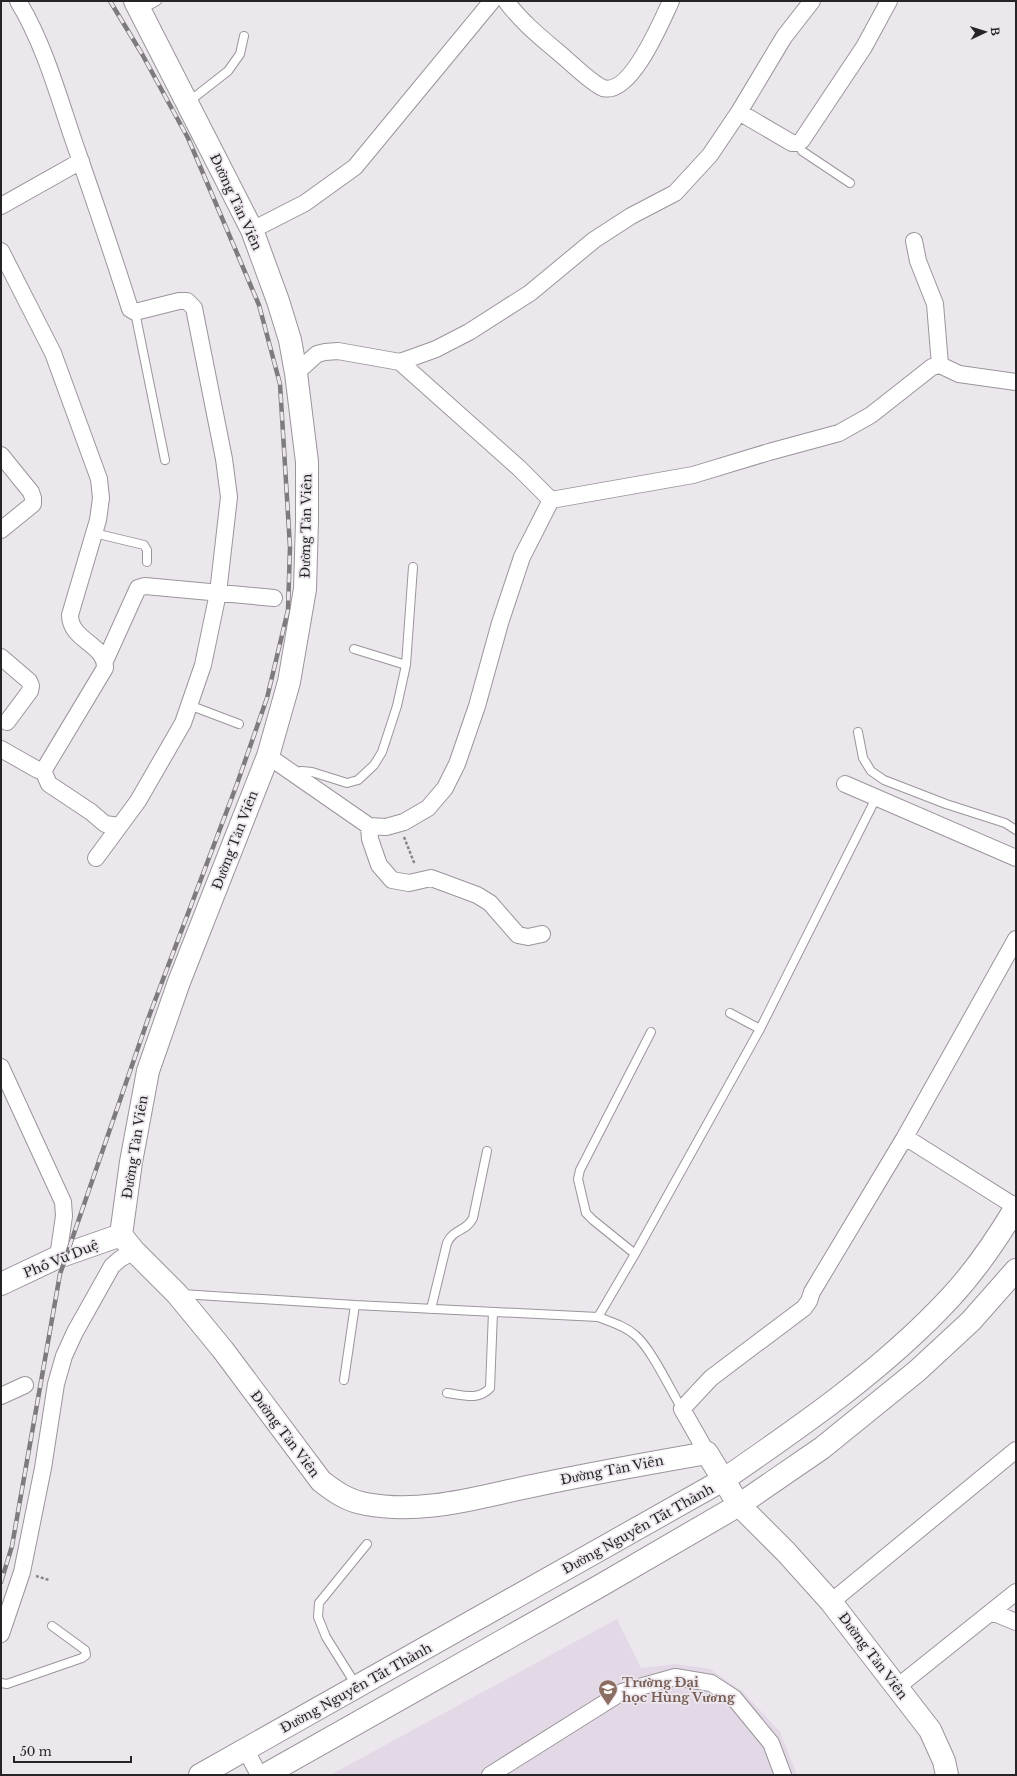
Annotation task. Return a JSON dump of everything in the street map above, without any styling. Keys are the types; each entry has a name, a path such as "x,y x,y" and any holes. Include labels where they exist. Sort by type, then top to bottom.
{"street":[{"path":"18,1 27,16 52,77 111,246 130,309 134,312 179,301 187,301 194,308 224,459 229,497 218,593 203,665 189,705 179,730 138,801 96,858"},
{"path":"252,230 305,203 356,167 492,1"},
{"path":"506,1 516,16 581,72 603,88 617,86 631,74 642,60 672,1"},
{"path":"296,373 317,354 325,352 338,351 400,362 436,349 468,332 530,293 594,240 631,216 675,193 710,155 739,112 784,36 812,1"},
{"path":"739,112 792,143 798,143 802,140 864,46 889,1"},
{"name":"Đường Tản Viên","path":"144,4 187,104 252,230 278,301 290,340 296,373 307,462 305,589 289,682 268,756 179,982 148,1071 131,1162 127,1243 177,1294 223,1350 321,1481 342,1496 365,1504 399,1507 434,1507 583,1475 707,1453 738,1505 786,1552 831,1602 930,1730 944,1761 947,1775"},
{"path":"1,206 81,161"},
{"path":"914,241 918,261 934,304 940,365"},
{"path":"1,251 52,353 99,479 102,498 94,533 70,615 70,624 76,633 101,654 105,661"},
{"path":"400,362 519,468 551,500"},
{"path":"551,500 693,476 769,452 839,433 871,415 932,367 940,365 959,374 1016,382"},
{"path":"1,455 31,492 33,504 1,530"},
{"path":"268,756 369,826 386,827 398,824 428,808 445,788 457,764 477,706 500,623 522,557 551,500"},
{"path":"119,826 105,824 91,812 49,784 44,773 45,768 105,668 105,661 138,588 145,586 274,598"},
{"path":"1,657 29,681 31,686 30,691 7,722"},
{"path":"1,749 38,770 45,768"},
{"path":"845,784 1016,858"},
{"path":"369,826 370,839 379,865 392,880 409,883 431,878 477,895 490,903 518,936 528,937 542,934"},
{"path":"707,1453 682,1409 711,1378 804,1308 905,1137 1016,939"},
{"path":"1,1068 64,1202 64,1216 58,1257"},
{"path":"905,1137 1016,1207"},
{"name":"Đường Nguyễn Tất Thành","path":"200,1775 358,1688 724,1480 805,1424 896,1350 951,1297 998,1238 1016,1207"},
{"path":"1,1634 22,1572 43,1468 56,1384 64,1356 75,1332 112,1266 120,1259 127,1243"},
{"name":"Phố Vũ Duệ","path":"2,1280 58,1257 127,1243"},
{"path":"265,1775 591,1591 738,1505 822,1448 917,1371 971,1321 1016,1270"},
{"path":"1,1396 25,1385"},
{"path":"831,1602 1016,1450"},
{"path":"896,1688 1016,1592"},
{"path":"992,1612 1016,1622"},
{"path":"490,1775 622,1692 675,1677 711,1683 734,1698 771,1743 783,1775"},
{"path":"246,1750 259,1775"}],"lane":[{"path":"187,104 228,71 240,54 244,36"},
{"path":"798,143 802,151 850,183"},
{"path":"134,312 165,460"},
{"path":"94,533 144,545 147,550 147,562"},
{"path":"292,773 302,771 312,772 347,783 358,780 374,765 382,752 397,706 406,665 413,567"},
{"path":"354,649 406,665"},
{"path":"189,705 238,724"},
{"path":"858,732 863,758 871,771 884,780 946,804 1005,823 1016,830"},
{"path":"598,1317 635,1254 760,1029 876,798"},
{"path":"730,1013 760,1029"},
{"path":"635,1254 586,1213 578,1178 580,1170 651,1032"},
{"path":"431,1308 447,1243 451,1235 470,1225 473,1218 486,1151"},
{"path":"177,1294 355,1305 598,1317 622,1326 634,1334 643,1343 682,1409"},
{"path":"344,1380 355,1305"},
{"path":"448,1393 476,1397 485,1394 490,1388 492,1312"},
{"path":"358,1688 326,1637 318,1617 319,1603 367,1544"},
{"path":"1,1683 7,1684 82,1658 86,1655 85,1650 52,1626"}],"path":[{"path":"398,824 416,865"}],"shaded area":[{"name":"Trường Đại học Hùng Vương","path":"617,1619 641,1668 676,1664 710,1669 742,1691 780,1732 797,1775 330,1775"}],"railway":[{"path":"1,1582 12,1546 60,1274 148,1019 237,784 267,698 288,610 290,547 280,384 259,305 188,138 142,54 110,1"}],"place":[{"name":"Trường Đại học Hùng Vương","path":"608,1706"}]}
